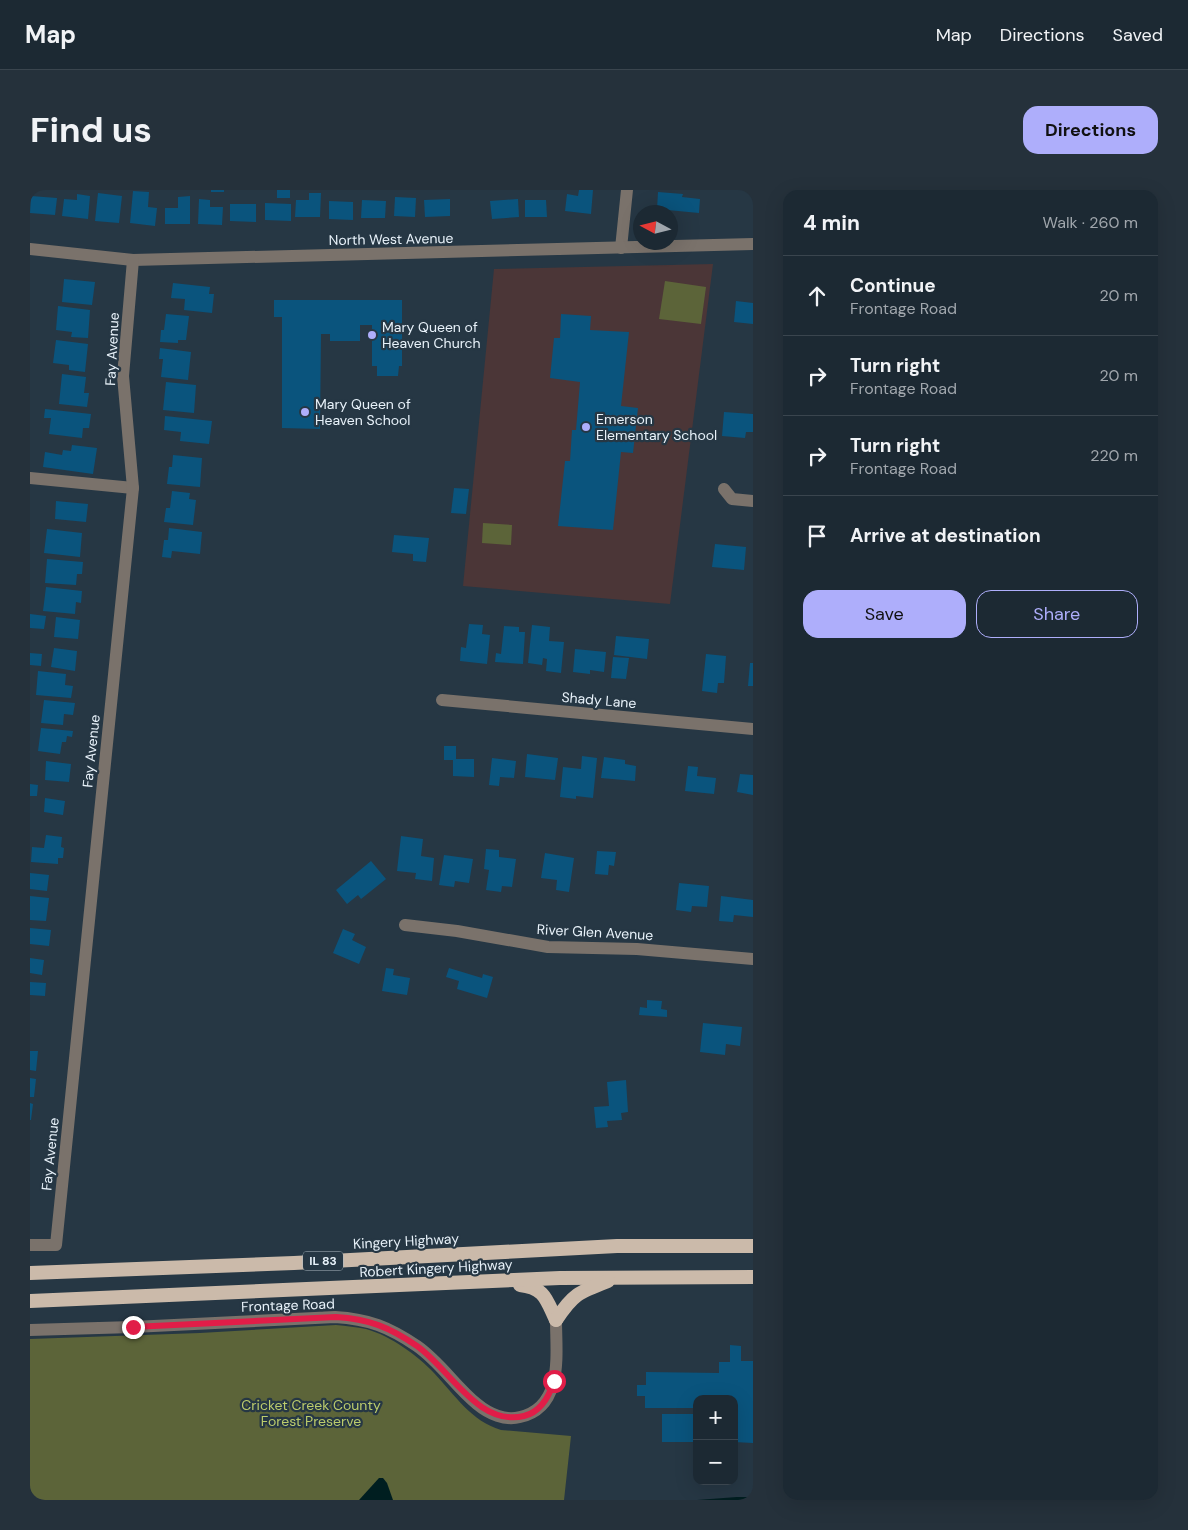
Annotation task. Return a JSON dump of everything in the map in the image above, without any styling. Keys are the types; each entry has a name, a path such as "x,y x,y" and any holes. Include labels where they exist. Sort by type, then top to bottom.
{"highway":[{"name":"Kingery Highway","path":"30,1273 294,1263 617,1246 753,1246"},
{"name":"Robert Kingery Highway","path":"30,1301 560,1278 753,1277"},
{"path":"556,1320 568,1302 582,1290 617,1278"},
{"path":"486,1282 536,1289 544,1294 556,1320"}],"street":[{"path":"621,248 626,190"},
{"name":"North West Avenue","path":"30,249 133,260 753,244"},
{"name":"Fay Avenue","path":"30,1246 56,1245 133,488 123,376 133,260"},
{"path":"30,478 133,488"},
{"path":"724,489 732,499 753,501"},
{"name":"Shady Lane","path":"442,700 753,729"},
{"name":"River Glen Avenue","path":"405,925 457,931 548,947 637,949 753,959"},
{"name":"Frontage Road","path":"30,1330 336,1317 365,1320 379,1325 418,1347 478,1405 489,1413 504,1418 515,1418 528,1416 537,1410 551,1392 556,1366 556,1320"}],"shaded area":[{"name":"Emerson Elementary School","path":"713,264 670,604 463,586 494,269"},
{"path":"379,1478 383,1478 387,1483 393,1500 359,1500"},
{"path":"753,1497 753,1500 697,1500"}],"green space":[{"path":"665,281 706,287 701,324 659,319"},
{"path":"483,523 512,525 511,545 482,543"},
{"name":"Cricket Creek County Forest Preserve","path":"336,1325 366,1329 385,1336 403,1347 427,1366 472,1414 490,1426 501,1430 571,1436 564,1500 30,1500 30,1339 200,1333"}],"building":[{"path":"211,190 224,190 224,192 211,192"},
{"path":"277,190 290,190 290,198 277,198"},
{"path":"579,190 593,190 591,214 565,211 567,194 578,196"},
{"path":"133,191 149,192 148,207 157,208 155,226 130,223"},
{"path":"658,192 683,194 682,197 700,199 699,213 678,211 678,205 657,205"},
{"path":"98,193 122,196 119,223 95,221"},
{"path":"309,193 321,193 320,217 295,217 296,200 309,200"},
{"path":"77,194 90,196 88,219 62,216 64,199 77,200"},
{"path":"31,196 57,198 55,215 30,213"},
{"path":"190,196 190,224 165,224 165,208 178,208 178,197"},
{"path":"395,197 416,198 415,217 394,216"},
{"path":"199,199 210,200 210,207 223,207 222,225 198,224"},
{"path":"450,199 450,216 425,217 424,200"},
{"path":"518,199 519,217 492,219 490,201"},
{"path":"362,200 386,201 385,218 361,218"},
{"path":"525,200 546,200 547,217 525,217"},
{"path":"329,201 353,202 353,220 329,219"},
{"path":"265,203 291,204 291,221 265,220"},
{"path":"230,204 256,204 256,222 230,221"},
{"path":"64,279 95,282 92,305 62,302"},
{"path":"173,283 210,287 209,294 214,294 212,313 184,310 185,299 171,298"},
{"path":"274,300 402,300 402,366 399,366 398,376 377,376 377,366 372,366 372,325 360,325 360,341 330,341 330,334 321,334 320,429 282,428 282,317 274,317"},
{"path":"736,301 753,303 753,324 734,322"},
{"path":"58,306 90,310 88,338 71,337 72,332 56,330"},
{"path":"166,314 189,316 186,340 178,340 178,343 160,342 161,330 164,330"},
{"path":"561,314 591,316 590,330 629,332 621,406 638,408 633,453 621,452 613,530 558,526 565,461 570,461 572,430 576,430 580,382 550,378 554,338 560,338"},
{"path":"56,340 88,344 85,372 69,370 69,365 53,363"},
{"path":"160,348 191,352 188,380 161,377 163,359 159,359"},
{"path":"62,374 86,377 84,393 89,393 87,407 59,404"},
{"path":"166,382 196,385 194,413 163,410"},
{"path":"45,409 91,414 89,428 83,428 82,438 49,434 51,418 44,418"},
{"path":"724,412 753,414 753,432 746,432 745,438 722,436"},
{"path":"165,416 212,421 209,444 180,441 181,432 164,430"},
{"path":"72,445 97,448 93,474 43,467 45,452 62,455 63,450 71,451"},
{"path":"173,455 202,458 200,487 167,484"},
{"path":"454,488 469,489 466,514 451,513"},
{"path":"172,491 190,493 189,499 196,500 193,525 164,522 166,508 170,508"},
{"path":"56,501 88,504 86,522 55,519"},
{"path":"169,528 202,532 200,554 172,551 171,558 162,557 164,540 168,540"},
{"path":"47,529 82,533 80,557 44,553"},
{"path":"394,535 429,538 426,562 413,561 413,554 392,552"},
{"path":"715,544 746,547 744,570 712,567"},
{"path":"47,559 83,562 82,574 77,574 76,585 45,583"},
{"path":"46,587 82,591 81,603 76,602 75,614 43,611"},
{"path":"30,614 46,616 44,629 30,628"},
{"path":"56,617 80,620 78,639 54,637"},
{"path":"469,624 483,625 482,634 490,635 487,664 460,661 461,647 466,648"},
{"path":"532,625 550,627 549,641 564,642 561,673 546,671 547,659 543,658 542,665 528,663"},
{"path":"504,626 519,627 519,632 525,632 523,664 495,662 496,653 501,654"},
{"path":"616,636 649,639 647,659 614,655"},
{"path":"54,648 77,651 75,671 51,667"},
{"path":"575,649 606,652 604,672 590,670 590,674 573,672"},
{"path":"30,653 42,654 41,666 30,665"},
{"path":"706,654 726,656 724,683 718,683 717,693 702,691"},
{"path":"613,657 629,658 626,679 611,678"},
{"path":"750,663 753,663 753,686 748,686"},
{"path":"38,671 66,674 65,685 73,686 71,698 36,695"},
{"path":"44,700 75,703 73,715 64,714 63,725 41,723"},
{"path":"41,728 73,731 72,737 67,736 66,742 62,742 60,754 38,751"},
{"path":"444,746 456,746 456,759 474,759 474,777 453,776 453,760 444,760"},
{"path":"527,754 558,758 555,780 525,777"},
{"path":"582,756 597,758 593,798 576,796 576,799 560,797 563,767 581,769"},
{"path":"604,757 625,760 625,764 636,766 635,781 601,778"},
{"path":"492,758 516,761 514,778 500,777 499,786 489,785"},
{"path":"46,761 71,764 69,782 45,780"},
{"path":"688,766 698,767 697,776 716,778 714,794 685,791"},
{"path":"740,774 753,775 753,795 737,792"},
{"path":"30,784 38,785 37,796 30,796"},
{"path":"45,798 65,801 63,815 44,812"},
{"path":"46,835 62,837 63,858 58,858 58,864 31,862 32,847 44,848"},
{"path":"401,836 423,839 421,856 434,858 432,881 415,879 416,873 397,871"},
{"path":"486,849 499,850 499,857 516,859 512,887 502,886 501,892 486,890 489,870 484,869"},
{"path":"597,851 616,852 614,866 609,865 608,875 595,874"},
{"path":"545,853 574,858 569,892 556,890 557,880 541,878"},
{"path":"444,855 473,859 469,883 455,881 454,887 439,885"},
{"path":"371,861 386,879 361,899 358,895 347,904 336,890"},
{"path":"30,873 49,875 47,891 30,889"},
{"path":"679,883 709,886 707,907 692,906 691,912 676,910"},
{"path":"30,896 49,898 46,921 30,920"},
{"path":"721,896 753,900 753,917 734,915 733,922 719,921"},
{"path":"30,928 51,930 49,946 30,944"},
{"path":"343,929 355,934 352,940 366,947 359,964 333,953"},
{"path":"30,958 44,960 42,975 30,973"},
{"path":"386,968 394,969 393,975 410,978 407,995 382,991"},
{"path":"449,968 482,978 483,974 493,977 487,998 457,989 459,981 446,977"},
{"path":"30,982 46,983 45,996 30,995"},
{"path":"647,1000 662,1001 661,1009 667,1010 667,1017 639,1015 640,1007 647,1008"},
{"path":"703,1023 742,1027 740,1046 726,1044 725,1055 700,1052"},
{"path":"30,1051 38,1051 36,1071 30,1070"},
{"path":"30,1078 36,1079 34,1097 30,1097"},
{"path":"626,1080 628,1112 621,1113 622,1120 607,1121 608,1127 596,1128 594,1107 609,1106 607,1082"},
{"path":"30,1103 33,1104 31,1120 30,1120"},
{"path":"730,1345 741,1346 741,1361 753,1361 753,1443 738,1442 738,1395 693,1395 693,1408 645,1408 645,1396 637,1396 637,1385 646,1385 646,1372 719,1373 719,1362 730,1362"},
{"path":"662,1414 693,1414 693,1442 662,1442"}],"place":[{"name":"Mary Queen of Heaven Church","path":"372,335"},
{"name":"Mary Queen of Heaven School","path":"305,412"},
{"name":"Emerson Elementary School","path":"586,427"}],"route":[{"path":"133,1327 336,1317 365,1320 399,1335 418,1347 478,1405 489,1413 504,1418 528,1416 537,1410 551,1392 554,1381"}]}
